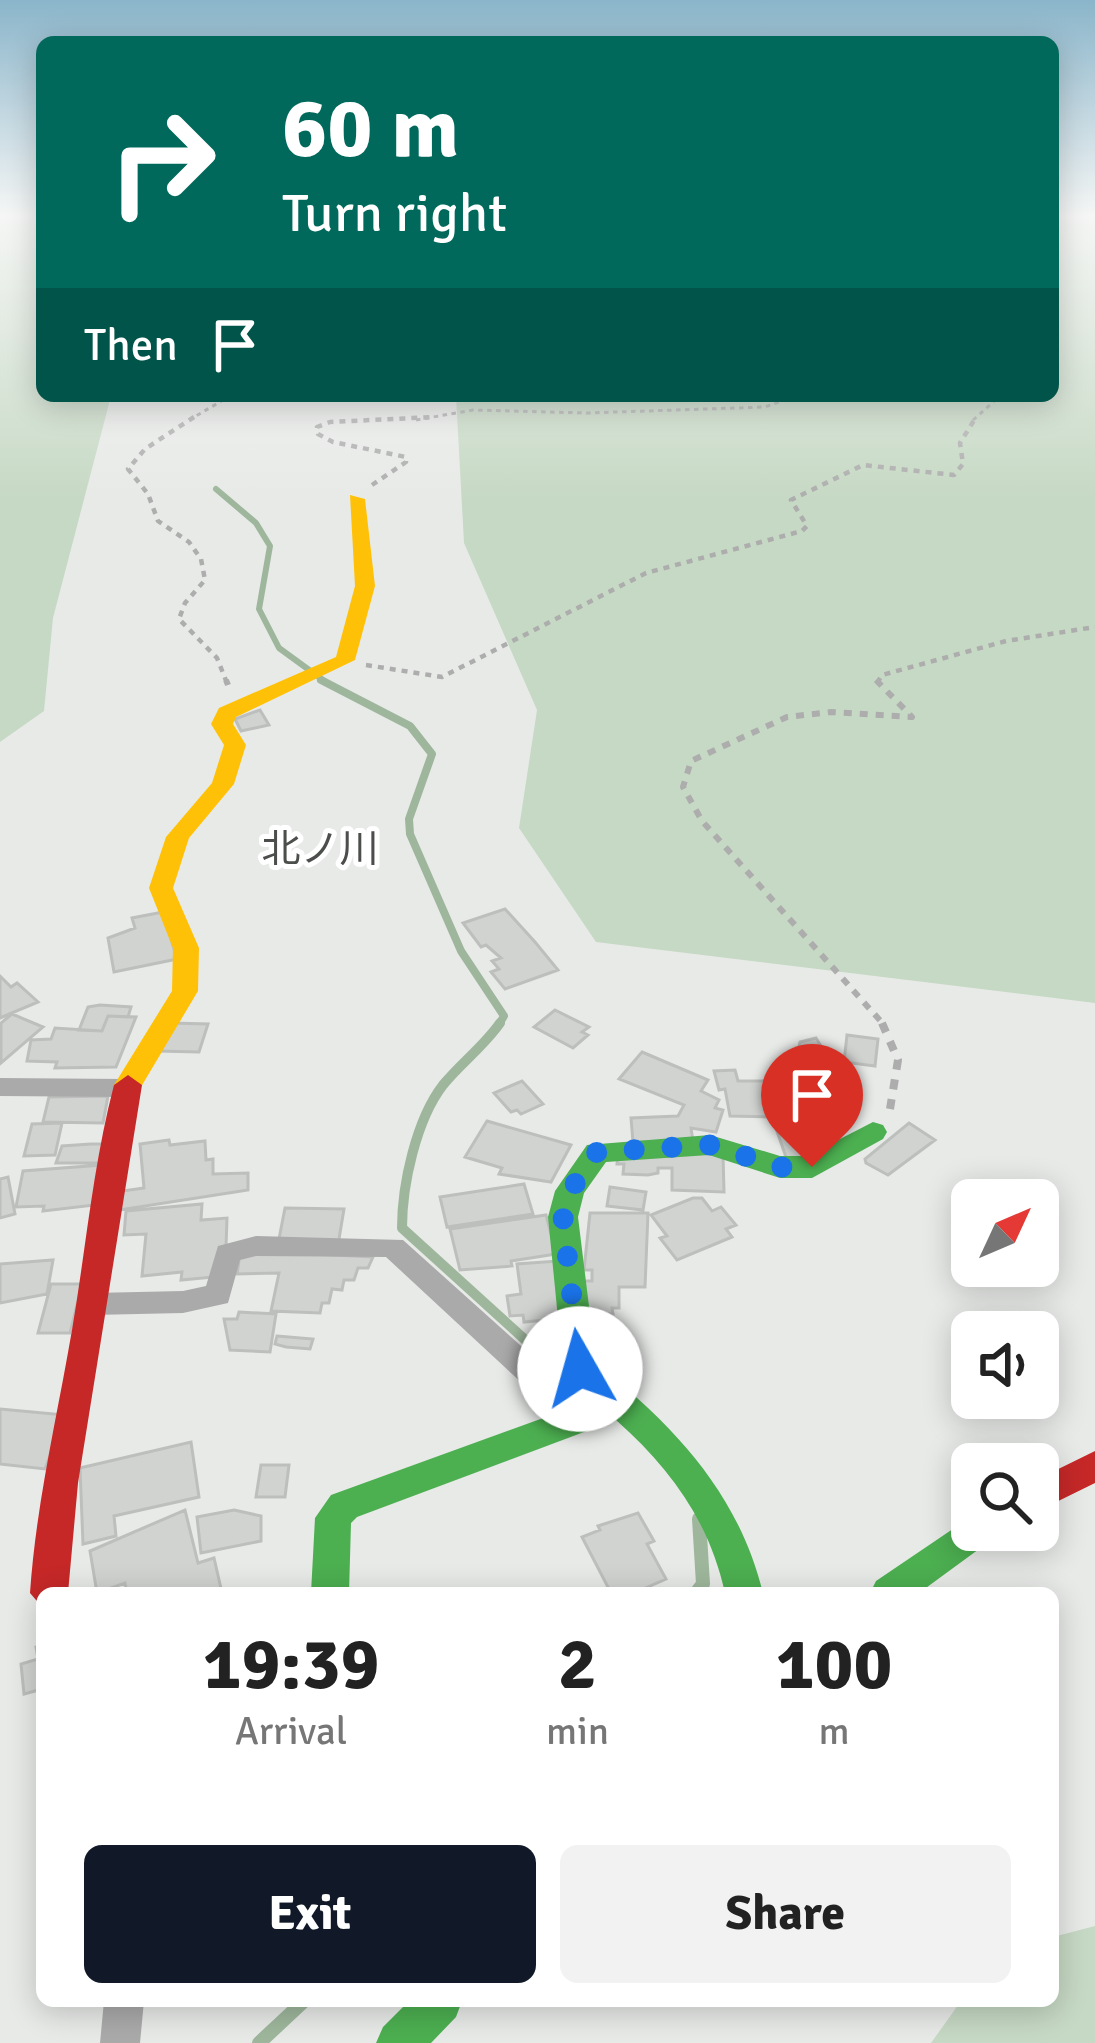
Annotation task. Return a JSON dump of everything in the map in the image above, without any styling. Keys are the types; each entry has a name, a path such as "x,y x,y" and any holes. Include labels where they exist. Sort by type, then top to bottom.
{"main road":[{"path":"50,1587 50,1540 93,1304 125,1088 185,991 186,948 161,888 178,837 228,772 235,745 222,724 226,713 324,669 360,616 365,583 356,499"},
{"path":"744,1587 744,1564 684,1464 623,1403 580,1369 563,1217 570,1191 597,1152 710,1145 780,1167 812,1167 873,1132"},
{"path":"330,1587 333,1518 344,1506 623,1403"},
{"path":"1059,1485 1095,1466"},
{"path":"897,1587 951,1549"},
{"path":"399,2043 434,2007"}],"street":[{"path":"0,1087 125,1088"},
{"path":"93,1304 183,1302 218,1295 228,1253 256,1246 393,1247 578,1416"},
{"path":"120,2043 123,2007"}],"path":[{"path":"220,402 154,444 128,469 148,494 158,521 189,542 206,571 179,619 226,672 226,713"},
{"path":"356,499 407,459 317,434 317,428 330,422 407,421 472,410 587,413 765,407 779,402"},
{"path":"324,669 442,677 646,573 802,531 807,526 791,500 853,469 871,465 954,476 963,464 958,454 961,433 994,402"},
{"path":"873,1132 890,1108 896,1084 898,1060 887,1028 702,821 683,787 686,771 703,753 788,717 831,712 912,717 878,687 876,679 882,675 1006,641 1095,627"}],"green space":[{"path":"0,310 36,310 36,402 109,402 53,618 44,711 0,742"},
{"path":"1059,310 1095,310 1095,1003 596,942 519,828 537,710 464,543 456,402 1059,402"},
{"path":"1095,1926 1095,2043 931,2043 957,2007 1059,2007 1059,1935"}],"building":[{"path":"260,710 269,725 241,731 235,719"},
{"path":"505,909 558,970 505,989 491,972 499,969 492,961 501,958 486,945 481,947 463,923"},
{"path":"163,912 177,959 114,972 108,938 135,928 132,918"},
{"path":"0,976 11,987 17,983 38,1002 0,1018"},
{"path":"88,1007 131,1007 128,1017 108,1016 102,1031 79,1030"},
{"path":"555,1010 589,1027 582,1032 588,1035 573,1048 534,1027"},
{"path":"12,1014 43,1027 1,1063 1,1023"},
{"path":"108,1016 136,1017 116,1067 55,1068 57,1062 27,1061 31,1040 51,1039 55,1028 102,1031"},
{"path":"170,1023 208,1024 199,1052 157,1051"},
{"path":"847,1035 878,1039 875,1066 844,1062"},
{"path":"816,1038 841,1079 808,1085 795,1062 800,1042"},
{"path":"642,1052 708,1080 701,1091 719,1100 715,1108 723,1110 716,1132 691,1128 693,1141 633,1142 631,1118 678,1116 684,1105 619,1079"},
{"path":"735,1070 738,1081 800,1081 801,1093 815,1114 822,1153 787,1160 772,1117 730,1116 725,1089 719,1090 714,1071"},
{"path":"522,1081 543,1104 521,1114 511,1112 494,1093"},
{"path":"843,1086 852,1101 829,1103 821,1090"},
{"path":"108,1096 103,1123 43,1122 49,1097"},
{"path":"487,1121 571,1145 551,1182 499,1174 502,1168 465,1157"},
{"path":"62,1123 55,1155 24,1156 32,1124"},
{"path":"909,1123 935,1140 888,1175 866,1163 865,1159"},
{"path":"169,1140 170,1145 205,1141 213,1174 248,1173 248,1190 113,1211 115,1192 144,1188 140,1144"},
{"path":"109,1144 103,1163 56,1163 62,1146"},
{"path":"618,1149 723,1154 724,1192 672,1190 672,1168 658,1168 658,1173 648,1175 623,1174 624,1164 617,1164"},
{"path":"103,1165 95,1205 43,1211 44,1206 16,1207 23,1171"},
{"path":"8,1177 15,1214 0,1218 0,1179"},
{"path":"524,1184 533,1214 447,1227 440,1197"},
{"path":"610,1187 646,1192 643,1210 607,1206"},
{"path":"702,1198 712,1211 721,1207 736,1225 726,1229 732,1237 677,1260 660,1238 667,1236 651,1215"},
{"path":"202,1204 201,1220 227,1218 225,1276 181,1280 182,1272 142,1276 146,1234 124,1235 126,1211"},
{"path":"285,1208 344,1209 338,1245 278,1244"},
{"path":"590,1213 648,1213 645,1287 619,1287 619,1308 612,1308 613,1314 583,1314 582,1281 592,1281 592,1270 584,1270"},
{"path":"546,1215 556,1254 511,1261 512,1266 460,1270 450,1229"},
{"path":"240,1254 373,1257 368,1268 358,1268 354,1280 344,1280 342,1290 332,1289 320,1313 271,1311 279,1273 237,1274"},
{"path":"53,1260 47,1294 0,1303 0,1264"},
{"path":"558,1261 565,1318 524,1322 523,1315 510,1316 507,1296 521,1294 517,1264"},
{"path":"51,1284 82,1284 70,1333 38,1333"},
{"path":"239,1312 276,1314 270,1352 230,1350 224,1319 237,1319"},
{"path":"277,1336 313,1339 310,1349 286,1347 275,1344"},
{"path":"0,1409 65,1415 45,1469 0,1464"},
{"path":"191,1442 199,1497 114,1516 116,1536 83,1544 80,1468"},
{"path":"261,1465 289,1465 285,1497 256,1497"},
{"path":"185,1510 198,1563 214,1558 221,1587 126,1587 125,1583 96,1587 90,1551"},
{"path":"234,1510 261,1516 261,1541 201,1553 197,1517"},
{"path":"638,1513 654,1541 647,1544 666,1579 648,1587 608,1587 582,1537 600,1530 598,1526"},
{"path":"36,1660 36,1691 24,1694 21,1664"}],"waterway":[{"path":"216,489 256,523 270,546 259,609 279,648 327,683"},
{"path":"321,680 410,726 432,754 409,819 410,834 461,951 504,1016 499,1024"},
{"path":"499,1024 433,1099 408,1173 402,1228 575,1385"},
{"path":"699,1519 701,1587"},
{"path":"259,2043 298,2007"}],"traffic: fast":[{"path":"743,1587 736,1557 705,1494 660,1440 580,1369 563,1217 570,1191 597,1152 710,1145 780,1167 812,1167 873,1132"},
{"path":"330,1587 333,1518 344,1506 623,1403"},
{"path":"897,1587 951,1549"},
{"path":"399,2043 434,2007"}],"traffic: slow":[{"path":"128,1085 185,991 186,948 161,888 178,837 223,784 235,745 222,724 227,713 345,660 365,586 356,499"}],"traffic: jam":[{"path":"49,1587 60,1483 128,1085"},
{"path":"1059,1485 1095,1466"}],"district":[{"name":"北ノ川","path":"320,849"}],"route":[{"path":"580,1369 563,1217 570,1191 597,1152 710,1145 780,1167 812,1167"}]}
